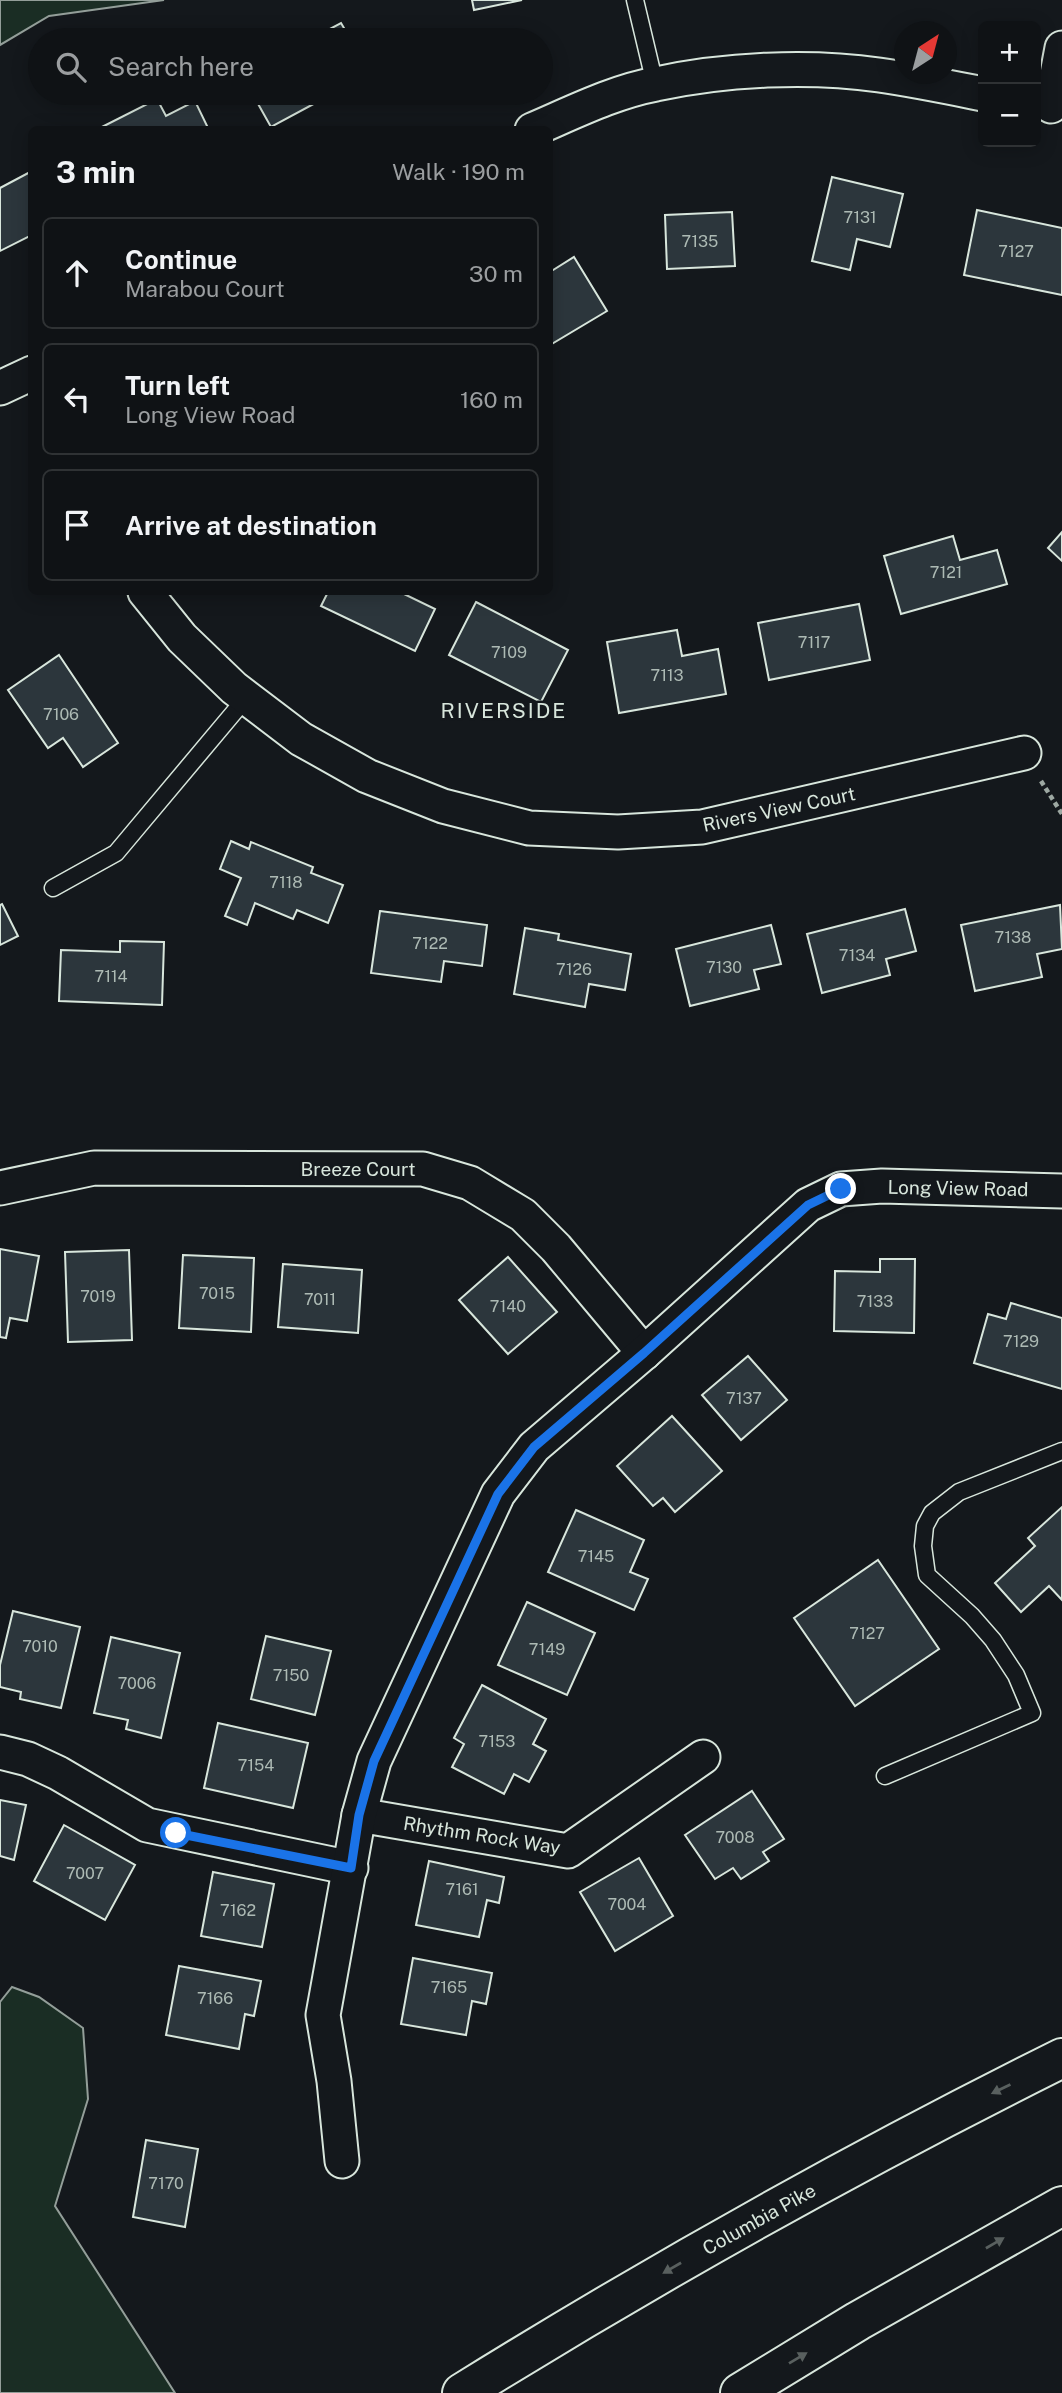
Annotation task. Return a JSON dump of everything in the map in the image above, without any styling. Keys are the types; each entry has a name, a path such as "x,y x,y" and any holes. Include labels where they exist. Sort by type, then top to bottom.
{"highway":[{"name":"Columbia Pike","path":"462,2393 572,2325 783,2205 1062,2058"},
{"path":"740,2393 858,2322 1062,2206"}],"street":[{"path":"1050,106 1062,48"},
{"path":"540,126 588,106 654,84 728,73 800,70 876,75 978,93"},
{"name":"Rivers View Court","path":"147,595 182,638 246,698 301,739 367,776 443,806 529,828 618,832 702,827 1024,753"},
{"name":"Breeze Court","path":"0,1188 94,1168 423,1169 470,1183 523,1215 556,1248 644,1353"},
{"name":"Long View Road","path":"342,2161 334,2081 323,2015 359,1815 374,1761 498,1494 534,1447 644,1353 808,1205 841,1189 882,1186 1062,1191"},
{"path":"0,1752 28,1759 58,1773 147,1825 351,1868"},
{"name":"Rhythm Rock Way","path":"359,1815 568,1851 703,1757"}],"lane":[{"path":"635,0 654,84"},
{"path":"53,888 116,853 246,698"},
{"path":"885,1776 1032,1713 1016,1675 993,1640 972,1616 927,1574 923,1546 925,1526 932,1513 959,1492 1062,1451"}],"green space":[{"path":"0,0 164,0 49,16 0,45"},
{"path":"12,1987 39,1997 83,2028 88,2099 55,2206 175,2393 0,2393 0,2002"}],"building":[{"path":"472,0 522,0 474,10"},
{"path":"341,23 344,28 332,28"},
{"path":"145,105 160,105 166,116 187,105 197,105 207,126 104,126"},
{"path":"259,105 312,105 273,126"},
{"path":"28,173 28,237 0,251 0,188"},
{"path":"832,177 903,194 890,247 857,239 850,270 812,261"},
{"path":"977,210 1062,228 1062,295 964,275"},
{"path":"732,212 735,266 667,269 665,215"},
{"path":"574,257 607,311 553,343 553,270"},
{"path":"1062,532 1062,561 1048,548"},
{"path":"953,536 960,560 997,550 1007,584 901,614 884,556"},
{"path":"326,595 406,595 435,609 415,651 321,606"},
{"path":"476,602 568,650 541,702 449,655"},
{"path":"859,604 870,660 769,680 758,623"},
{"path":"677,630 682,656 718,649 726,694 619,713 607,642"},
{"path":"59,655 118,743 83,767 63,738 48,748 8,690"},
{"path":"231,841 249,849 251,842 313,867 311,873 343,885 328,923 297,910 293,919 255,903 247,925 225,916 241,878 220,869"},
{"path":"2,904 18,936 0,945 0,905"},
{"path":"1060,905 1062,949 1037,954 1042,977 975,991 961,925"},
{"path":"905,909 916,951 886,959 890,975 822,993 807,934"},
{"path":"380,911 487,925 482,966 444,961 441,982 371,973"},
{"path":"771,925 781,964 754,970 759,989 690,1006 676,949"},
{"path":"525,928 559,934 558,940 631,954 625,990 589,984 585,1007 514,994"},
{"path":"120,941 164,942 162,1005 59,1001 61,950 120,952"},
{"path":"0,1249 39,1256 27,1321 10,1318 6,1338 0,1337"},
{"path":"129,1250 132,1340 68,1342 65,1252"},
{"path":"183,1255 254,1258 251,1332 179,1328"},
{"path":"508,1257 557,1312 508,1354 459,1300"},
{"path":"880,1259 915,1259 914,1333 834,1331 835,1271 880,1272"},
{"path":"283,1264 362,1270 358,1333 278,1327"},
{"path":"1011,1303 1062,1318 1062,1389 974,1363 988,1314 1006,1319"},
{"path":"748,1356 787,1400 741,1440 702,1395"},
{"path":"672,1416 722,1471 675,1512 663,1498 653,1506 617,1466"},
{"path":"1062,1507 1062,1600 1049,1586 1021,1612 995,1583 1035,1546 1028,1538"},
{"path":"576,1510 644,1540 630,1572 648,1579 634,1610 548,1572"},
{"path":"878,1560 939,1649 855,1706 794,1618"},
{"path":"527,1602 595,1633 567,1695 498,1665"},
{"path":"13,1611 80,1627 61,1708 20,1699 21,1692 0,1687 0,1665"},
{"path":"266,1636 331,1651 315,1715 251,1699"},
{"path":"111,1637 180,1653 161,1738 126,1729 128,1720 94,1713"},
{"path":"482,1685 546,1719 533,1744 546,1751 529,1782 514,1774 504,1794 452,1767 464,1744 454,1738"},
{"path":"218,1723 308,1743 293,1808 204,1788"},
{"path":"752,1791 784,1839 763,1852 769,1861 741,1879 733,1868 715,1879 685,1835"},
{"path":"0,1800 26,1805 14,1860 0,1856"},
{"path":"64,1825 135,1865 105,1920 34,1881"},
{"path":"639,1858 673,1916 615,1951 580,1892"},
{"path":"429,1861 504,1877 499,1903 487,1900 479,1937 416,1925"},
{"path":"213,1872 274,1884 262,1947 201,1936"},
{"path":"413,1958 492,1973 486,2004 472,2001 466,2035 401,2024"},
{"path":"179,1966 261,1981 254,2016 245,2014 239,2049 166,2035"},
{"path":"146,2140 198,2149 185,2227 133,2217"}],"district":[{"name":"RIVERSIDE","path":"504,711"}],"route":[{"path":"176,1833 351,1868 359,1815 374,1761 498,1494 534,1447 644,1353 808,1205 841,1189"}]}
